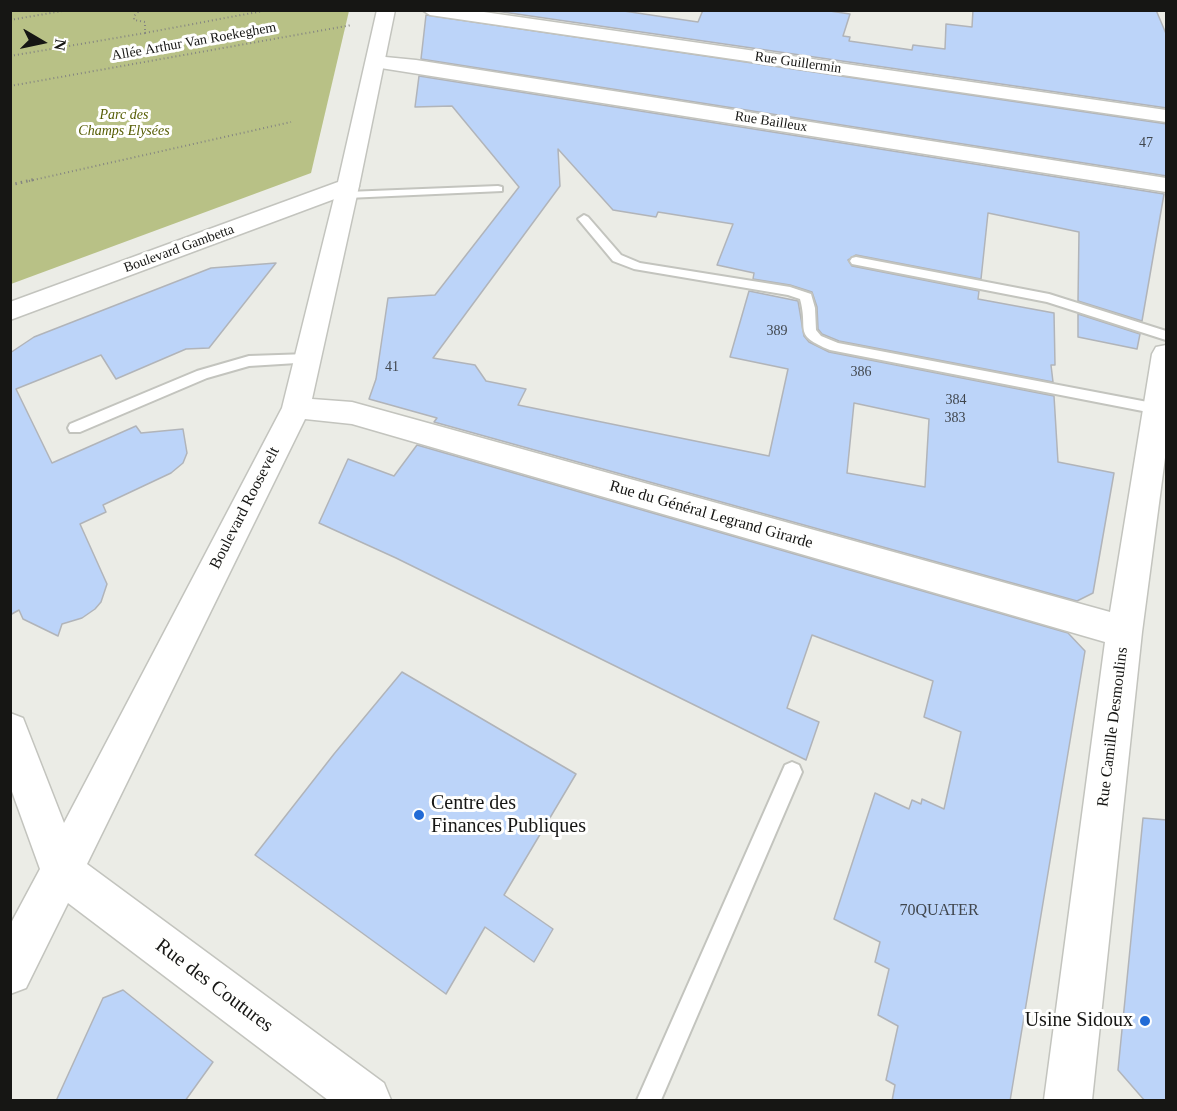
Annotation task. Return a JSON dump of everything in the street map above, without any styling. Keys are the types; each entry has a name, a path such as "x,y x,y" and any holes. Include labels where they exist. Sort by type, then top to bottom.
{"street":[{"name":"Rue Guillermin","path":"430,10 1167,116"},
{"name":"Boulevard Roosevelt","path":"10,972 296,408 348,190 384,18"},
{"name":"Rue Bailleux","path":"375,62 428,67 1167,185"},
{"name":"Boulevard Gambetta","path":"10,312 348,190"},
{"name":"Rue Camille Desmoulins","path":"1072,1098 1124,632 1167,354"},
{"name":"Rue du Général Legrand Girarde","path":"296,408 352,413 1124,632"},
{"path":"10,731 62,872"},
{"name":"Rue des Coutures","path":"62,872 367,1101"}],"lane":[{"path":"348,190 498,189"},
{"path":"584,219 617,258 638,266 790,291 806,297 809,308 809,331 816,339 836,347 1158,409"},
{"path":"856,261 1049,298 1167,336"},
{"path":"75,429 202,375 249,361 308,359"},
{"path":"649,1101 792,772"}],"path":[{"path":"10,20 68,10"},
{"path":"140,10 134,16 134,20 145,22 145,33"},
{"path":"10,56 268,10"},
{"path":"351,25 352,18"},
{"name":"Allée Arthur Van Roekeghem","path":"10,86 384,18"},
{"path":"10,41 11,36"},
{"path":"10,185 291,122"}],"green space":[{"name":"Parc des Champs Elysées","path":"11,10 349,11 311,173 11,284"}],"building":[{"path":"489,10 617,10 698,22 703,10 823,10 850,14 843,36 850,37 849,41 912,50 913,45 945,49 946,24 972,27 973,10 1156,10 1167,36 1167,108"},
{"path":"426,15 1167,124 1167,176 421,59"},
{"path":"419,76 1164,194 1142,321 1078,301 1079,232 988,213 981,279 856,255 848,260 852,266 979,291 978,299 1054,313 1055,365 1051,365 1053,382 839,341 822,334 818,329 817,307 812,292 790,285 753,279 754,273 717,265 733,224 658,212 656,217 613,210 558,149 560,186 433,358 475,365 486,381 526,389 518,405 769,456 788,369 730,357 749,291 798,301 804,336 809,342 829,352 1054,396 1058,462 1114,473 1093,593 1077,601 434,422 437,418 369,399 376,379 388,298 435,295 519,187 452,106 415,107","holes":["854,403 929,419 925,487 847,473"]},
{"path":"276,263 209,348 186,349 116,379 101,355 16,389 52,463 136,426 141,433 183,429 187,453 183,463 171,473 103,505 106,512 80,524 107,584 101,602 95,609 82,618 62,624 58,636 23,619 19,610 10,615 10,353 34,337 211,268"},
{"path":"1078,314 1140,334 1137,349 1078,337"},
{"path":"417,445 1068,633 1085,651 1010,1101 892,1101 895,1085 886,1080 898,1026 878,1015 889,969 875,962 880,942 834,919 875,793 909,809 912,800 921,804 922,799 944,809 961,732 924,717 933,681 812,635 787,708 819,722 806,760 396,558 319,523 348,459 394,476"},
{"name":"Centre des Finances Publiques","path":"402,672 576,774 504,895 553,929 534,962 485,927 446,994 255,855"},
{"path":"1143,818 1167,820 1167,1101 1145,1101 1118,1070"},
{"path":"123,990 213,1062 185,1101 56,1101 103,998"}],"place":[{"name":"Centre des Finances Publiques","path":"419,815"},
{"name":"Usine Sidoux","path":"1145,1021"}]}
